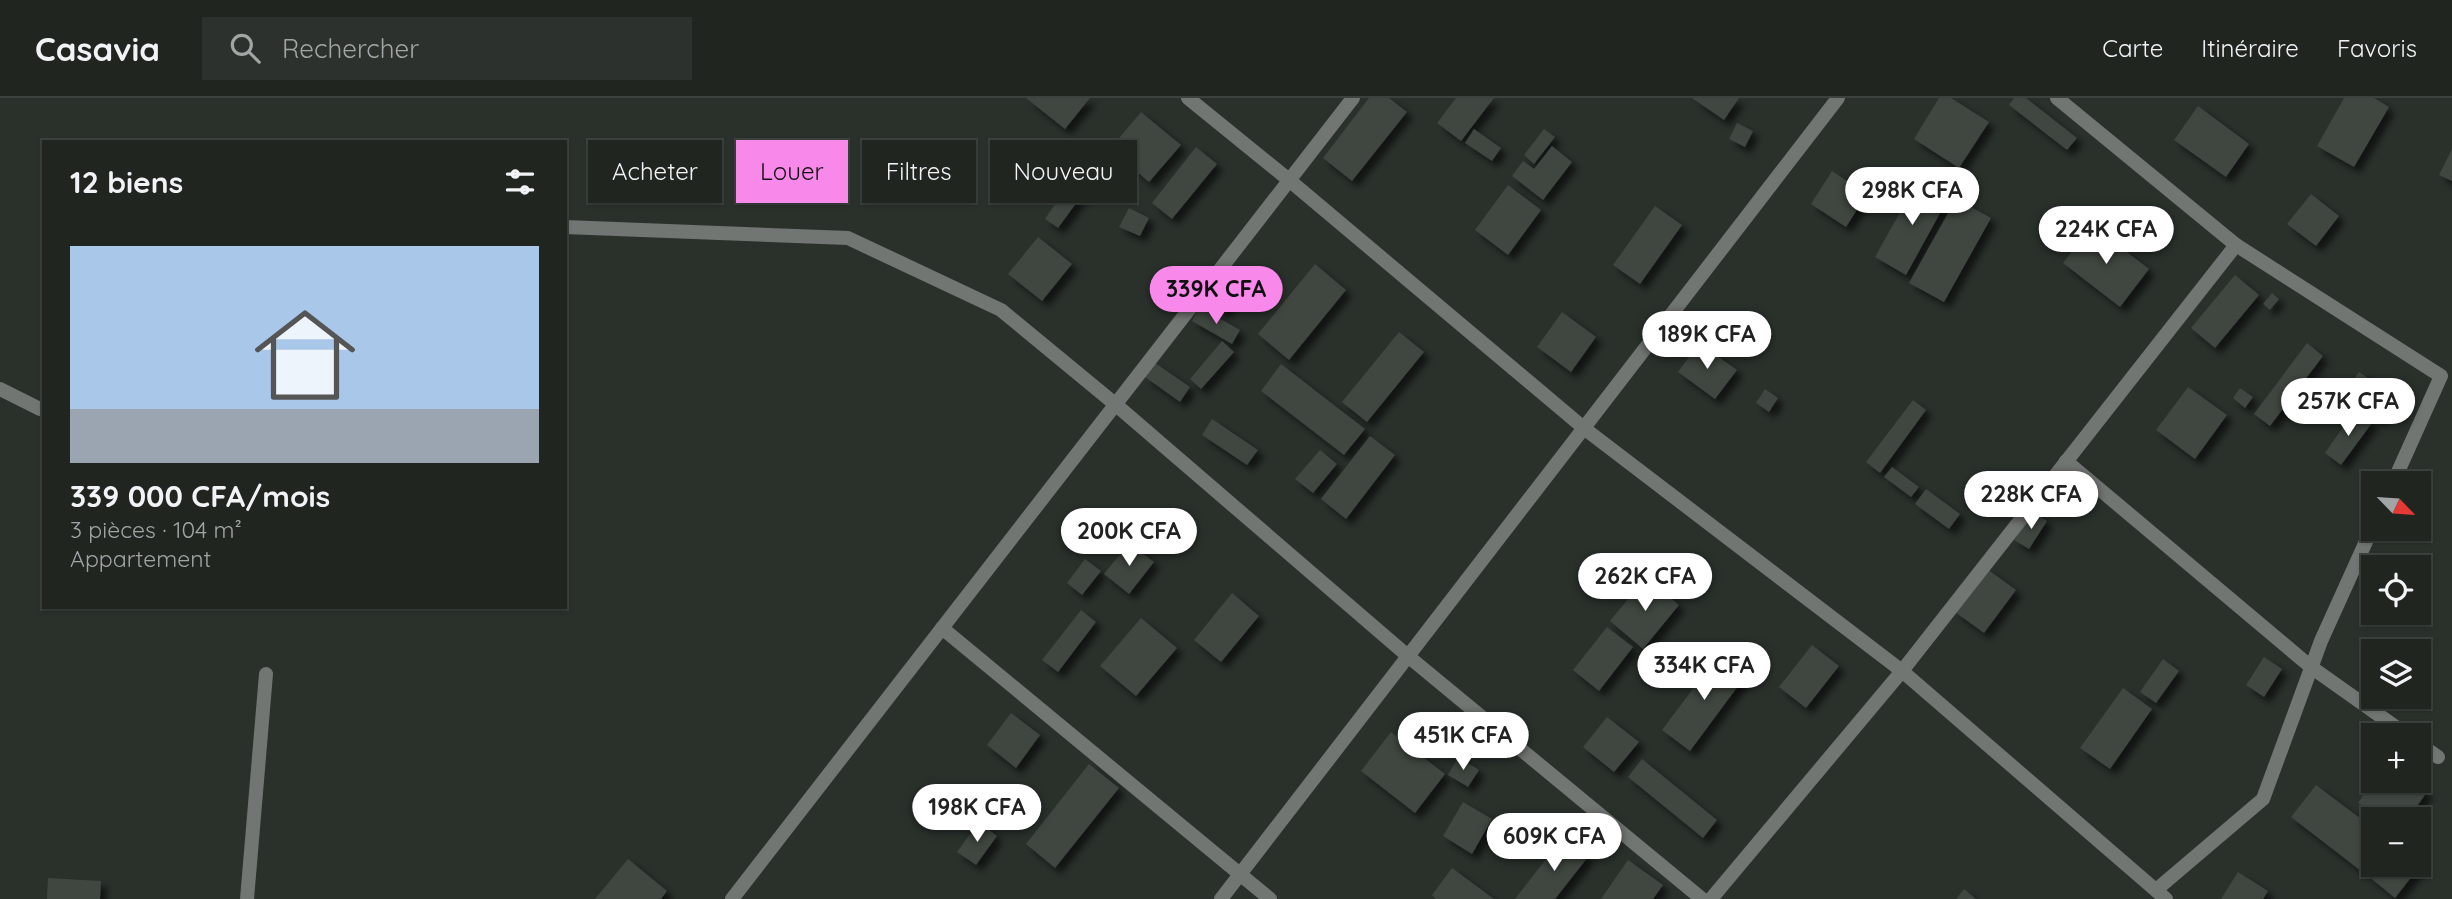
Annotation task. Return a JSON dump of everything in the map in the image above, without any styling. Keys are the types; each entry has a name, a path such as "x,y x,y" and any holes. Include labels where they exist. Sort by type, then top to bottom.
{"street":[{"path":"1188,98 1585,429 1902,671 2161,895 2263,799 2321,641 2366,541"},
{"path":"732,899 1353,98"},
{"path":"1221,899 1838,98"},
{"path":"2057,98 2236,245 2441,376 2398,471"},
{"path":"567,228 848,238 1001,310 1115,404 1409,657 1702,899"},
{"path":"1711,899 1902,671 2236,245"},
{"path":"0,389 42,408"},
{"path":"2066,461 2311,667 2390,723"},
{"path":"942,628 1270,899"},
{"path":"247,899 266,674"},
{"path":"2431,752 2438,757"}],"building":[{"path":"1026,98 1090,98 1065,129"},
{"path":"1369,98 1389,98 1407,112 1352,181 1323,158"},
{"path":"1456,98 1494,98 1461,141 1437,123"},
{"path":"1692,98 1739,98 1724,120"},
{"path":"1939,98 1951,98 1989,122 1959,168 1914,139"},
{"path":"2014,98 2026,98 2077,138 2067,150 2009,105"},
{"path":"2344,98 2374,98 2389,107 2354,167 2317,146"},
{"path":"2198,106 2249,144 2226,177 2174,140"},
{"path":"1141,112 1181,145 1149,182 1137,172 1137,140 1118,140"},
{"path":"1737,123 1753,131 1745,147 1729,139"},
{"path":"1474,129 1501,148 1492,161 1465,143"},
{"path":"1544,129 1555,137 1534,164 1524,155"},
{"path":"1552,146 1572,162 1543,200 1512,176 1523,161 1534,169"},
{"path":"1196,147 1217,164 1172,219 1152,203"},
{"path":"2452,149 2452,181 2439,175"},
{"path":"1832,171 1867,194 1846,227 1811,204"},
{"path":"1918,180 1949,197 1906,275 1875,257"},
{"path":"1508,185 1541,210 1508,255 1475,230"},
{"path":"2311,194 2339,216 2316,246 2287,224"},
{"path":"1956,199 1991,218 1944,302 1909,283"},
{"path":"1056,203 1076,203 1058,228 1045,219"},
{"path":"1655,206 1682,225 1640,284 1613,265"},
{"path":"1129,208 1149,218 1140,236 1119,227"},
{"path":"2092,225 2149,269 2120,307 2063,263"},
{"path":"1038,237 1072,264 1042,301 1008,274"},
{"path":"1315,264 1346,290 1289,360 1258,334"},
{"path":"2235,275 2259,295 2215,348 2191,328"},
{"path":"1221,291 1232,303 1223,313 1212,301"},
{"path":"2272,293 2279,299 2270,310 2263,304"},
{"path":"1199,307 1240,330 1232,344 1192,321"},
{"path":"1562,312 1596,337 1571,372 1537,347"},
{"path":"1399,332 1424,352 1367,422 1342,402"},
{"path":"1222,341 1234,352 1201,389 1190,379"},
{"path":"1699,343 1737,370 1715,399 1678,372"},
{"path":"2307,343 2323,356 2270,426 2254,414"},
{"path":"1155,363 1190,387 1180,402 1145,377"},
{"path":"1281,364 1365,429 1344,455 1261,391"},
{"path":"2359,372 2394,396 2378,419 2343,395"},
{"path":"2188,387 2227,415 2195,459 2156,430"},
{"path":"2240,388 2253,397 2245,408 2233,398"},
{"path":"1765,389 1778,398 1769,412 1756,403"},
{"path":"1913,400 1926,410 1880,473 1866,462"},
{"path":"2355,410 2372,423 2341,465 2325,453"},
{"path":"1212,419 1258,450 1247,465 1202,435"},
{"path":"1370,436 1395,455 1346,519 1321,499"},
{"path":"1320,450 1337,464 1313,493 1295,479"},
{"path":"1892,467 1919,487 1911,497 1884,477"},
{"path":"1926,489 1960,514 1949,529 1915,504"},
{"path":"2033,512 2047,521 2029,549 2014,540"},
{"path":"1129,543 1154,562 1129,594 1104,574"},
{"path":"1085,559 1101,571 1082,595 1067,583"},
{"path":"1987,569 2016,590 1984,633 1955,612"},
{"path":"1646,577 1679,605 1643,649 1610,621"},
{"path":"1232,593 1259,616 1221,662 1194,640"},
{"path":"1081,610 1096,622 1058,672 1042,660"},
{"path":"1141,618 1177,648 1136,696 1100,666"},
{"path":"1607,627 1633,647 1599,691 1573,670"},
{"path":"1812,645 1839,666 1806,708 1779,687"},
{"path":"1719,654 1747,674 1690,751 1662,730"},
{"path":"2264,657 2282,669 2264,697 2246,685"},
{"path":"2163,659 2179,671 2156,703 2140,692"},
{"path":"2123,688 2152,709 2110,769 2080,748"},
{"path":"1011,713 1040,735 1016,768 987,745"},
{"path":"1607,717 1639,742 1614,772 1583,747"},
{"path":"1391,732 1445,774 1415,813 1361,771"},
{"path":"1458,757 1479,770 1468,787 1448,775"},
{"path":"1642,759 1717,820 1703,838 1628,777"},
{"path":"1089,764 1119,788 1055,868 1026,844"},
{"path":"2316,785 2361,819 2361,871 2291,817"},
{"path":"2365,793 2426,793 2416,807 2364,807 2358,803"},
{"path":"1463,802 1492,819 1472,854 1443,836"},
{"path":"979,822 997,836 976,865 957,852"},
{"path":"1563,837 1588,857 1555,899 1515,899"},
{"path":"628,859 667,891 661,899 595,899"},
{"path":"1628,860 1663,885 1653,899 1601,899"},
{"path":"1452,868 1494,899 1436,899 1432,895"},
{"path":"2238,872 2268,891 2263,899 2221,899"},
{"path":"2369,877 2411,877 2395,898"},
{"path":"48,878 101,881 100,899 47,899"},
{"path":"1964,889 1976,899 1956,899"}]}
